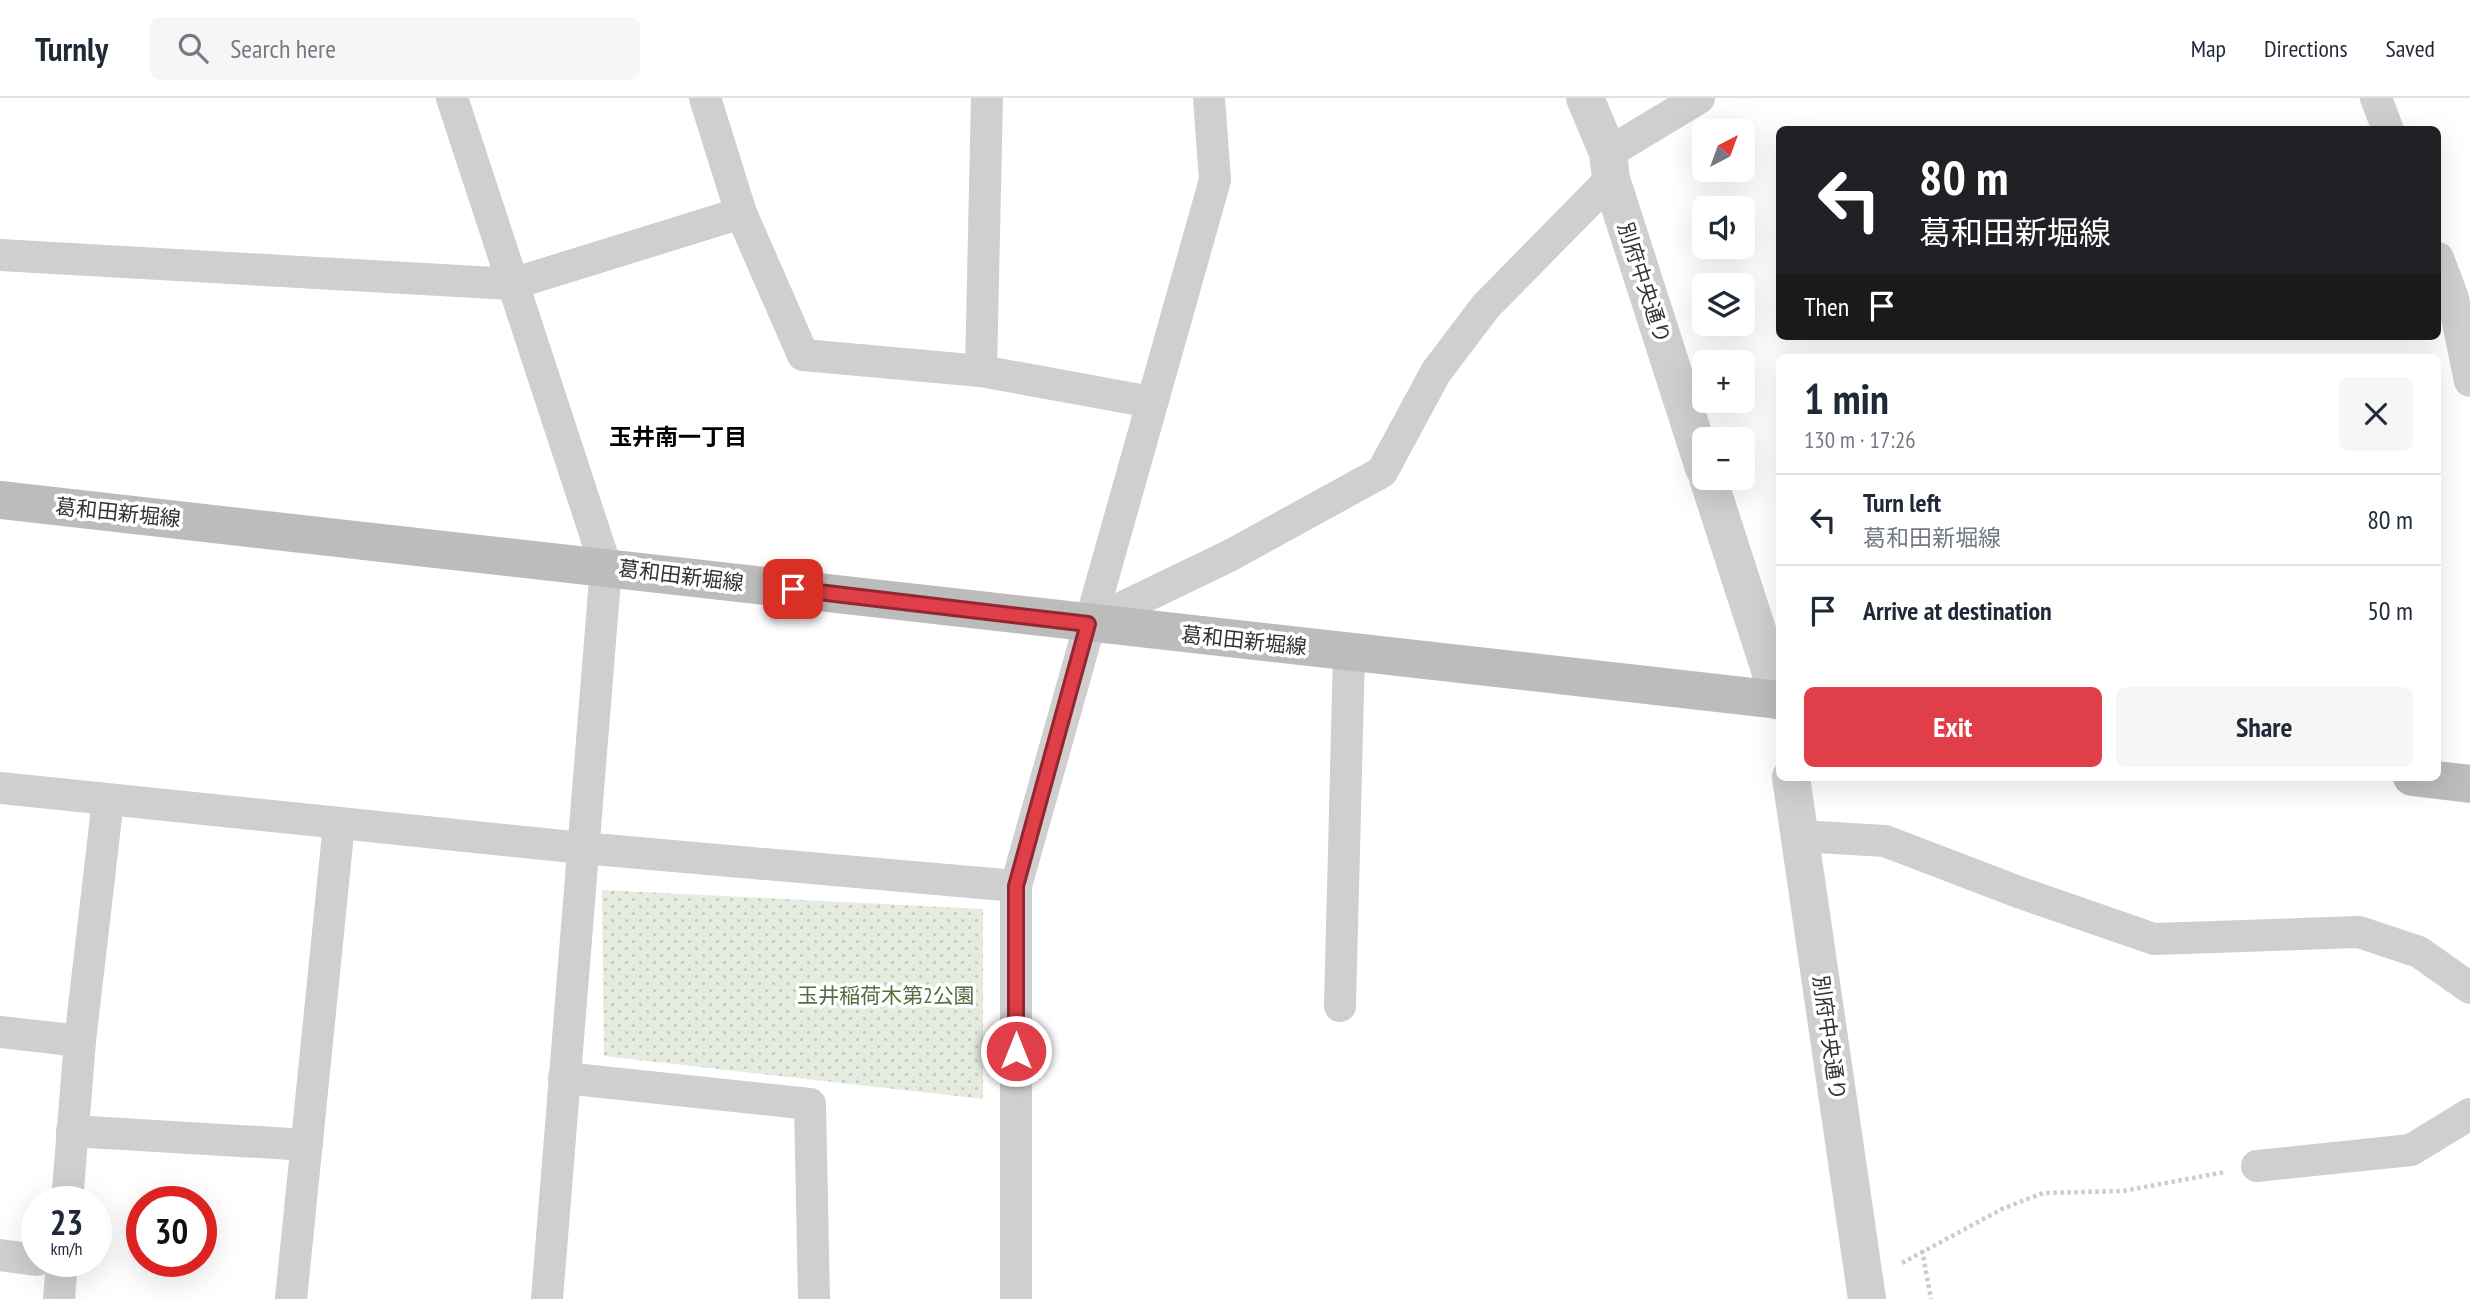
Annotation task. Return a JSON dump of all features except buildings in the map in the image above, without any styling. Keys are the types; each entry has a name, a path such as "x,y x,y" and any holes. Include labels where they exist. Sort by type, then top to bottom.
{"main road":[{"name":"葛和田新堀線","path":"0,500 1776,700"},
{"path":"2441,780 2470,784"}],"street":[{"path":"452,98 606,567 547,1299"},
{"path":"705,98 741,213 803,355 981,371 1151,402"},
{"path":"981,371 987,98"},
{"path":"1016,1299 1016,886 1215,180 1209,98"},
{"name":"別府中央通り","path":"1586,98 1692,430"},
{"path":"1088,624 1229,556 1382,472 1436,372 1486,306 1609,166 1699,98"},
{"path":"2376,98 2386,126"},
{"path":"0,255 512,284 741,213"},
{"path":"2441,266 2453,298 2470,381"},
{"path":"1712,490 1776,688"},
{"path":"1340,1006 1349,653"},
{"name":"別府中央通り","path":"1792,781 1866,1293"},
{"path":"0,788 582,848 1016,886"},
{"path":"68,1186 80,1041 108,800"},
{"path":"291,1299 339,824"},
{"path":"1800,836 1885,841 2021,893 2154,939 2360,932 2419,952 2470,988"},
{"path":"0,1032 80,1041"},
{"path":"564,1078 810,1104 814,1299"},
{"path":"2257,1166 2411,1150 2470,1114"},
{"path":"72,1131 307,1144"},
{"path":"0,1255 21,1258"},
{"path":"54,1277 59,1299"}],"path":[{"path":"1866,1293 1922,1250 2002,1209 2043,1194 2123,1191 2257,1166"},
{"path":"1922,1250 1931,1299"}],"green space":[{"name":"玉井稲荷木第2公園","path":"602,890 983,909 983,1099 604,1056"}],"district":[{"name":"玉井南一丁目","path":"678,437"}],"route":[{"path":"793,589 1088,624 1016,886 1016,1051"}]}
